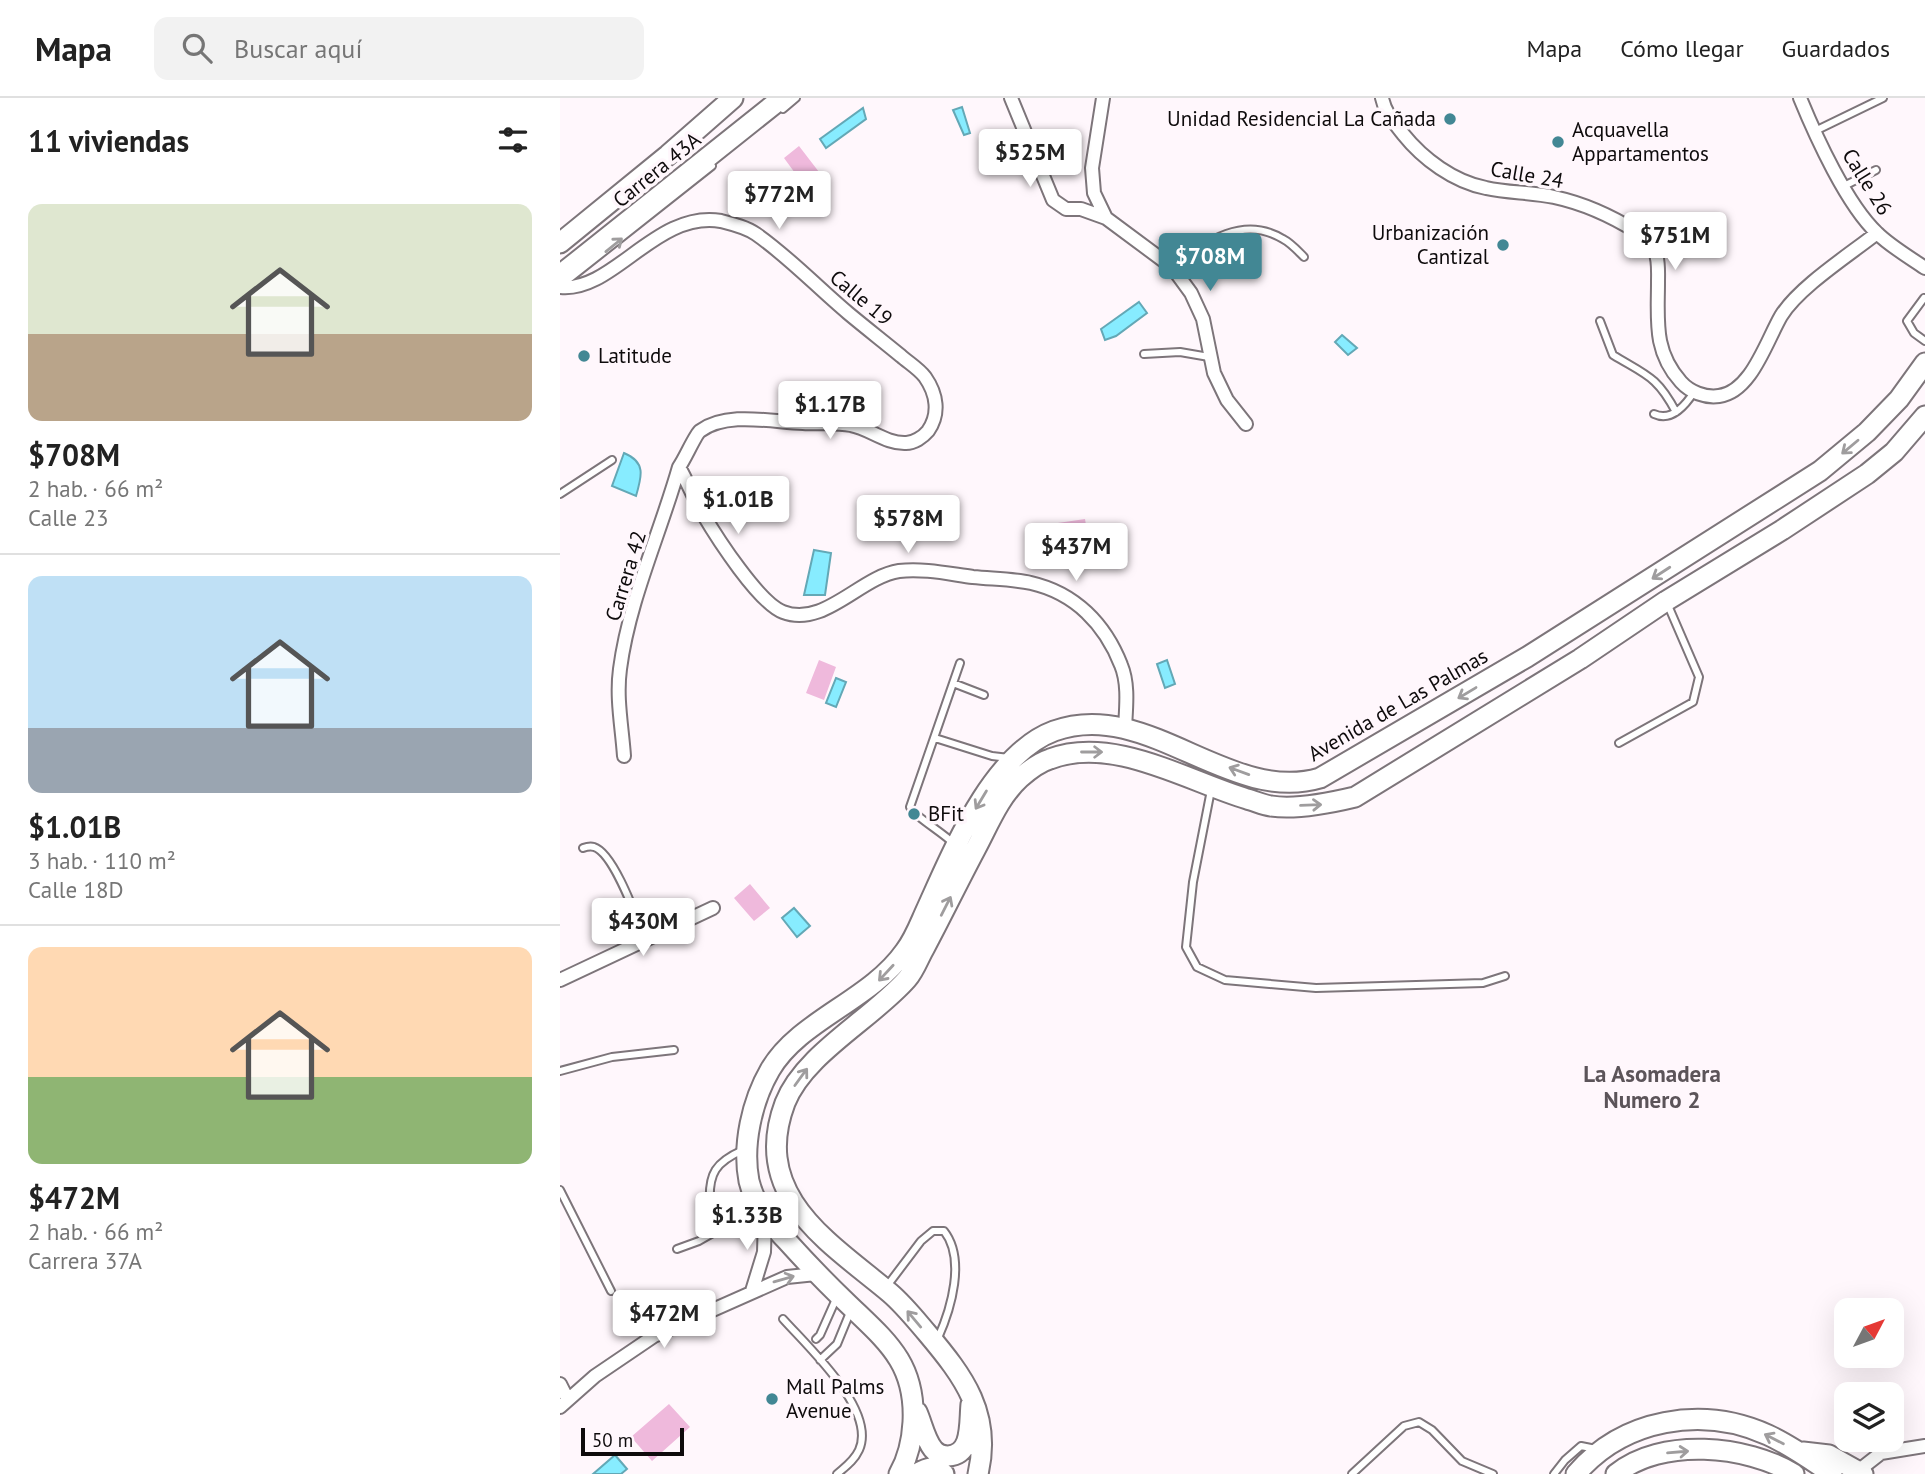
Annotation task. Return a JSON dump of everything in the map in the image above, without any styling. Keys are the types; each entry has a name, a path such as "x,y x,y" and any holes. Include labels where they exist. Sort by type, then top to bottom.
{"main road":[{"name":"Carrera 43A","path":"560,243 733,98"},
{"name":"Carrera 43A","path":"560,275 779,106"},
{"name":"Avenida de Las Palmas","path":"899,1474 912,1436 914,1404 909,1377 894,1350 816,1274 765,1217 755,1200 749,1180 748,1133 758,1098 772,1067 785,1051 812,1028 876,984 901,957 988,790 1014,757 1053,731 1083,723 1125,728 1261,779 1287,784 1320,778 1527,657 1820,471 1867,432 1899,399 1925,363"},
{"path":"978,1474 983,1446 981,1422 971,1393 935,1343 902,1305 803,1219 790,1198 777,1159 778,1140 784,1106 807,1068 877,1009 909,977 999,804 1019,779 1047,760 1074,751 1107,752 1272,806 1324,804 1355,797 1580,659 1666,601 1867,474 1894,452 1925,416"},
{"path":"914,1404 933,1449 945,1456 952,1455 964,1448 968,1438 971,1393"},
{"path":"1576,1474 1601,1450 1625,1434 1675,1420 1705,1420 1745,1427 1767,1435 1832,1474"},
{"path":"1616,1474 1625,1466 1651,1455 1699,1450 1750,1454 1778,1464 1794,1474"},
{"path":"1798,1452 1829,1455 1860,1472"},
{"path":"916,1474 930,1467 937,1468 944,1474"}],"street":[{"path":"1011,98 1053,200 1066,209 1081,209 1106,218 1172,267 1191,293 1203,319 1214,373 1227,400 1246,424"},
{"path":"1103,98 1092,168 1094,193 1106,218"},
{"name":"Calle 24","path":"1382,98 1385,110 1411,144 1445,172 1464,182 1486,188 1556,197 1583,206 1623,225 1651,243 1658,265 1658,340 1668,366 1683,384 1694,392"},
{"name":"Calle 26","path":"1800,98 1814,132 1855,206 1877,233 1925,268"},
{"path":"1081,209 1094,193"},
{"name":"Calle 19","path":"560,287 573,288 588,284 645,245 693,221 706,220 735,225 753,232 782,254 914,367 925,377 937,403"},
{"path":"1694,392 1717,396 1735,392 1746,382 1783,313 1796,298 1877,233"},
{"name":"Carrera 42","path":"624,756 619,693 620,669 635,605 679,467 690,451 696,434 711,424 737,420 851,425 893,442 906,444 926,433 933,422 937,403"},
{"path":"679,467 702,512 755,587 770,605 793,615 825,609 874,579 899,571 1032,583 1070,598 1097,621 1122,666 1126,697 1125,728"},
{"path":"560,980 713,908"},
{"path":"752,1291 764,1252 765,1217"},
{"path":"564,1404 595,1376 654,1336 787,1277 816,1274"},
{"path":"560,1384 564,1404"},
{"path":"1860,1472 1881,1452 1925,1446"}],"lane":[{"path":"779,106 796,98"},
{"path":"1814,132 1883,98"},
{"path":"560,287 716,163"},
{"path":"1844,186 1876,170"},
{"path":"1172,267 1209,241 1232,230 1258,229 1283,239 1304,257"},
{"path":"1924,298 1907,321 1914,333 1925,341"},
{"path":"1601,321 1614,355 1648,374 1664,391 1676,412"},
{"path":"1144,354 1180,352 1209,357"},
{"path":"1654,414 1661,418 1676,412 1694,392"},
{"path":"560,495 611,460"},
{"path":"1619,743 1693,702 1697,690 1699,677 1666,601"},
{"path":"956,847 943,833 911,811 910,807 960,663"},
{"path":"953,684 984,695"},
{"path":"934,738 992,756 1014,757"},
{"path":"1212,788 1193,882 1186,947 1197,967 1225,980 1316,988 1483,983 1505,976"},
{"path":"583,848 594,847 604,854 615,870 645,939"},
{"path":"560,1071 612,1057 674,1050"},
{"path":"677,1249 713,1233 710,1204 712,1175 724,1160 748,1147"},
{"path":"560,1190 564,1207 611,1291"},
{"path":"884,1289 921,1241 933,1231 944,1231 953,1249 953,1289 947,1316 935,1343"},
{"path":"816,1339 828,1319 837,1294"},
{"path":"820,1360 837,1344 852,1308"},
{"path":"783,1319 820,1360 856,1407 863,1432 859,1450 854,1459 837,1474"},
{"path":"1352,1474 1404,1426 1419,1422 1432,1430 1462,1461 1493,1474"},
{"path":"1554,1474 1581,1446 1601,1450"}],"shaded area":[{"path":"799,146 819,172 803,184 784,158"},
{"path":"1085,519 1088,537 1054,542 1051,524"},
{"path":"819,660 836,667 824,700 806,693"},
{"path":"750,884 770,908 754,921 734,898"},
{"path":"669,1404 690,1427 652,1461 631,1437"}],"water":[{"path":"962,107 970,133 964,135 953,110"},
{"path":"863,108 866,119 826,148 820,139"},
{"path":"1226,250 1235,251 1237,256 1227,258 1220,267 1213,265 1214,257"},
{"path":"1139,302 1147,313 1116,336 1105,340 1101,329"},
{"path":"1342,335 1357,348 1348,355 1335,342"},
{"path":"624,453 639,465 640,482 636,496 612,486"},
{"path":"814,550 831,553 825,595 804,595"},
{"path":"1167,660 1175,684 1165,688 1157,664"},
{"path":"836,678 846,682 836,707 826,703"},
{"path":"794,908 810,926 797,937 782,918"},
{"path":"615,1455 627,1469 621,1474 593,1474"}],"place":[{"name":"Unidad Residencial La Cañada","path":"1450,119"},
{"name":"Acquavella Appartamentos","path":"1558,142"},
{"name":"Urbanización Cantizal","path":"1503,245"},
{"name":"Latitude","path":"584,356"},
{"name":"BFit","path":"914,814"},
{"name":"Mall Palms Avenue","path":"772,1399"}],"district":[{"name":"La Asomadera Numero 2","path":"1652,1087"}]}
